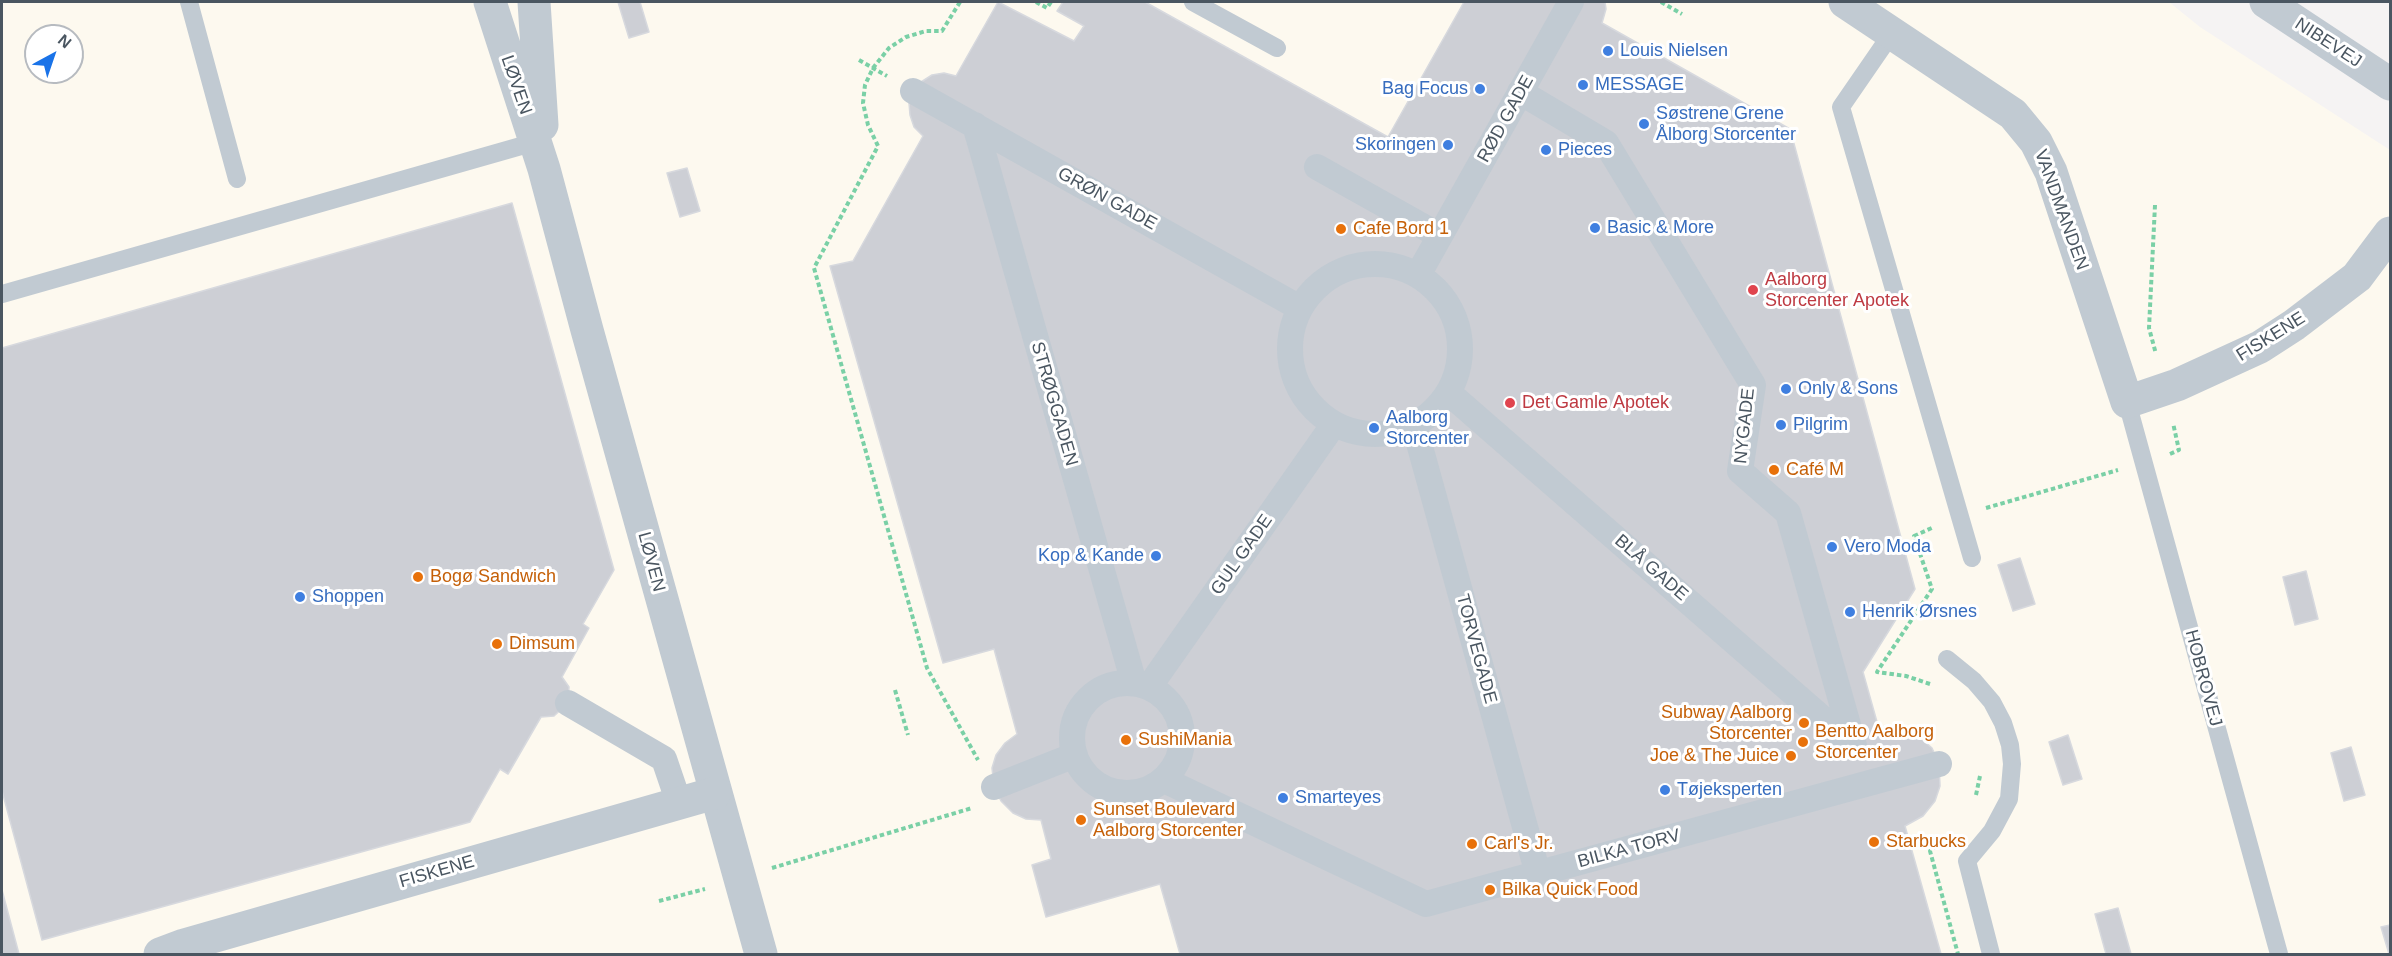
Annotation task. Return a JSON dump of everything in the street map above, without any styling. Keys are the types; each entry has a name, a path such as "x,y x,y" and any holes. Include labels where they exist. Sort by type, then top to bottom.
{"street":[{"name":"LØVEN","path":"490,2 541,150 715,793 761,954"},
{"name":"LØVEN","path":"534,2 541,150"},
{"name":"RØD GADE","path":"1418,275 1572,2"},
{"name":"VANDMANDEN","path":"1845,2 2013,114 2036,142 2051,172 2127,402"},
{"name":"NIBEVEJ","path":"2266,2 2391,84"},
{"name":"GRØN GADE","path":"913,91 1300,308"},
{"name":"NYGADE","path":"1520,92 1606,142 1753,385 1740,471 1788,513 1854,746"},
{"name":"STRØGGADEN","path":"975,125 1141,685"},
{"path":"1317,167 1440,236"},
{"name":"FISKENE","path":"2127,402 2177,385 2260,347 2294,325 2357,277 2391,233"},
{"path":"1365,264 1393,265 1418,275 1438,292 1453,314 1460,339 1459,365 1450,390 1435,410 1414,425 1388,433 1360,432 1335,424 1313,408 1298,385 1291,360 1292,333 1300,308 1317,286 1339,271 1365,264"},
{"name":"BLÅ GADE","path":"1450,390 1450,394 1854,746"},
{"name":"GUL GADE","path":"1141,685 1335,424"},
{"name":"TORVEGADE","path":"1414,425 1538,874"},
{"path":"1115,684 1141,685 1165,697 1176,711 1182,729 1182,748 1179,757 1164,780 1148,789 1131,793 1113,791 1096,784 1083,771 1075,755 1072,737 1075,719 1085,703 1098,691 1115,684"},
{"path":"568,703 664,759 679,803"},
{"path":"994,787 1075,755"},
{"name":"BILKA TORV","path":"1164,780 1426,904 1939,764"},
{"name":"FISKENE","path":"177,951 715,793"}],"lane":[{"path":"189,2 237,179"},
{"path":"1193,2 1277,48"},
{"path":"1892,33 1841,107 1972,558"},
{"path":"2,294 541,150"},
{"name":"HOBROVEJ","path":"2127,402 2279,954"},
{"path":"1947,659 1974,681 1992,702 2003,723 2010,745 2012,764 2009,799 1992,831 1968,861 1991,954"}],"path":[{"path":"772,868 974,807 994,787 927,668 814,268 878,146 868,126 863,103 865,85 873,68 889,48 906,37 926,31 942,31 960,2"},
{"path":"1036,2 1047,8 1051,2"},
{"path":"1661,2 1682,14"},
{"path":"2149,328 2155,205"},
{"path":"895,690 908,735"},
{"path":"659,901 739,879"}],"shaded area":[{"path":"2,2 2169,2 2200,27 2390,150 2390,954 2,954"}],"building":[{"path":"618,2 640,2 649,32 629,38"},
{"name":"Aalborg Storcenter","path":"998,2 1074,41 1084,26 1057,11 1063,2 1145,2 1388,137 1464,2 1605,2 1606,9 1602,23 1790,129 1915,589 1863,672 1879,729 1897,727 1916,734 1932,748 1939,764 1940,786 1935,801 1923,816 1905,826 1941,954 1180,954 1160,884 1046,917 1032,865 1051,859 1041,820 1026,819 1013,813 1001,801 994,787 992,768 996,755 1005,743 1017,734 994,649 943,663 830,266 853,261 923,136 914,127 909,103 921,82 932,75 944,73 956,76"},
{"path":"687,168 700,211 680,217 667,173"},
{"name":"Shoppen","path":"512,203 614,570 583,624 589,628 562,677 569,687 568,703 554,716 541,717 508,774 500,769 470,822 42,940 2,791 2,348"},
{"path":"2020,558 2035,604 2013,611 1998,565"},
{"path":"2306,571 2318,619 2295,625 2283,577"},
{"path":"2068,735 2082,779 2063,785 2049,742"},
{"path":"2351,747 2365,795 2344,801 2331,753"},
{"path":"2,890 19,954 2,954"},
{"path":"2118,908 2131,954 2106,954 2095,914"},
{"path":"2390,925 2390,954 2389,954 2381,927"}],"place":[{"name":"Louis Nielsen","path":"1608,51"},
{"name":"MESSAGE","path":"1583,85"},
{"name":"Bag Focus","path":"1480,89"},
{"name":"Søstrene Grene Ålborg Storcenter","path":"1644,124"},
{"name":"Skoringen","path":"1448,145"},
{"name":"Pieces","path":"1546,150"},
{"name":"Basic & More","path":"1595,228"},
{"name":"Cafe Bord 1","path":"1341,229"},
{"name":"Aalborg Storcenter Apotek","path":"1753,290"},
{"name":"Only & Sons","path":"1786,389"},
{"name":"Det Gamle Apotek","path":"1510,403"},
{"name":"Pilgrim","path":"1781,425"},
{"name":"Aalborg Storcenter","path":"1374,428"},
{"name":"Café M","path":"1774,470"},
{"name":"Vero Moda","path":"1832,547"},
{"name":"Kop & Kande","path":"1156,556"},
{"name":"Bogø Sandwich","path":"418,577"},
{"name":"Shoppen","path":"300,597"},
{"name":"Henrik Ørsnes","path":"1850,612"},
{"name":"Dimsum","path":"497,644"},
{"name":"Subway Aalborg Storcenter","path":"1804,723"},
{"name":"SushiMania","path":"1126,740"},
{"name":"Bentto Aalborg Storcenter","path":"1803,742"},
{"name":"Joe & The Juice","path":"1791,756"},
{"name":"Tøjeksperten","path":"1665,790"},
{"name":"Smarteyes","path":"1283,798"},
{"name":"Sunset Boulevard Aalborg Storcenter","path":"1081,820"},
{"name":"Starbucks","path":"1874,842"},
{"name":"Carl's Jr.","path":"1472,844"},
{"name":"Bilka Quick Food","path":"1490,890"}]}
